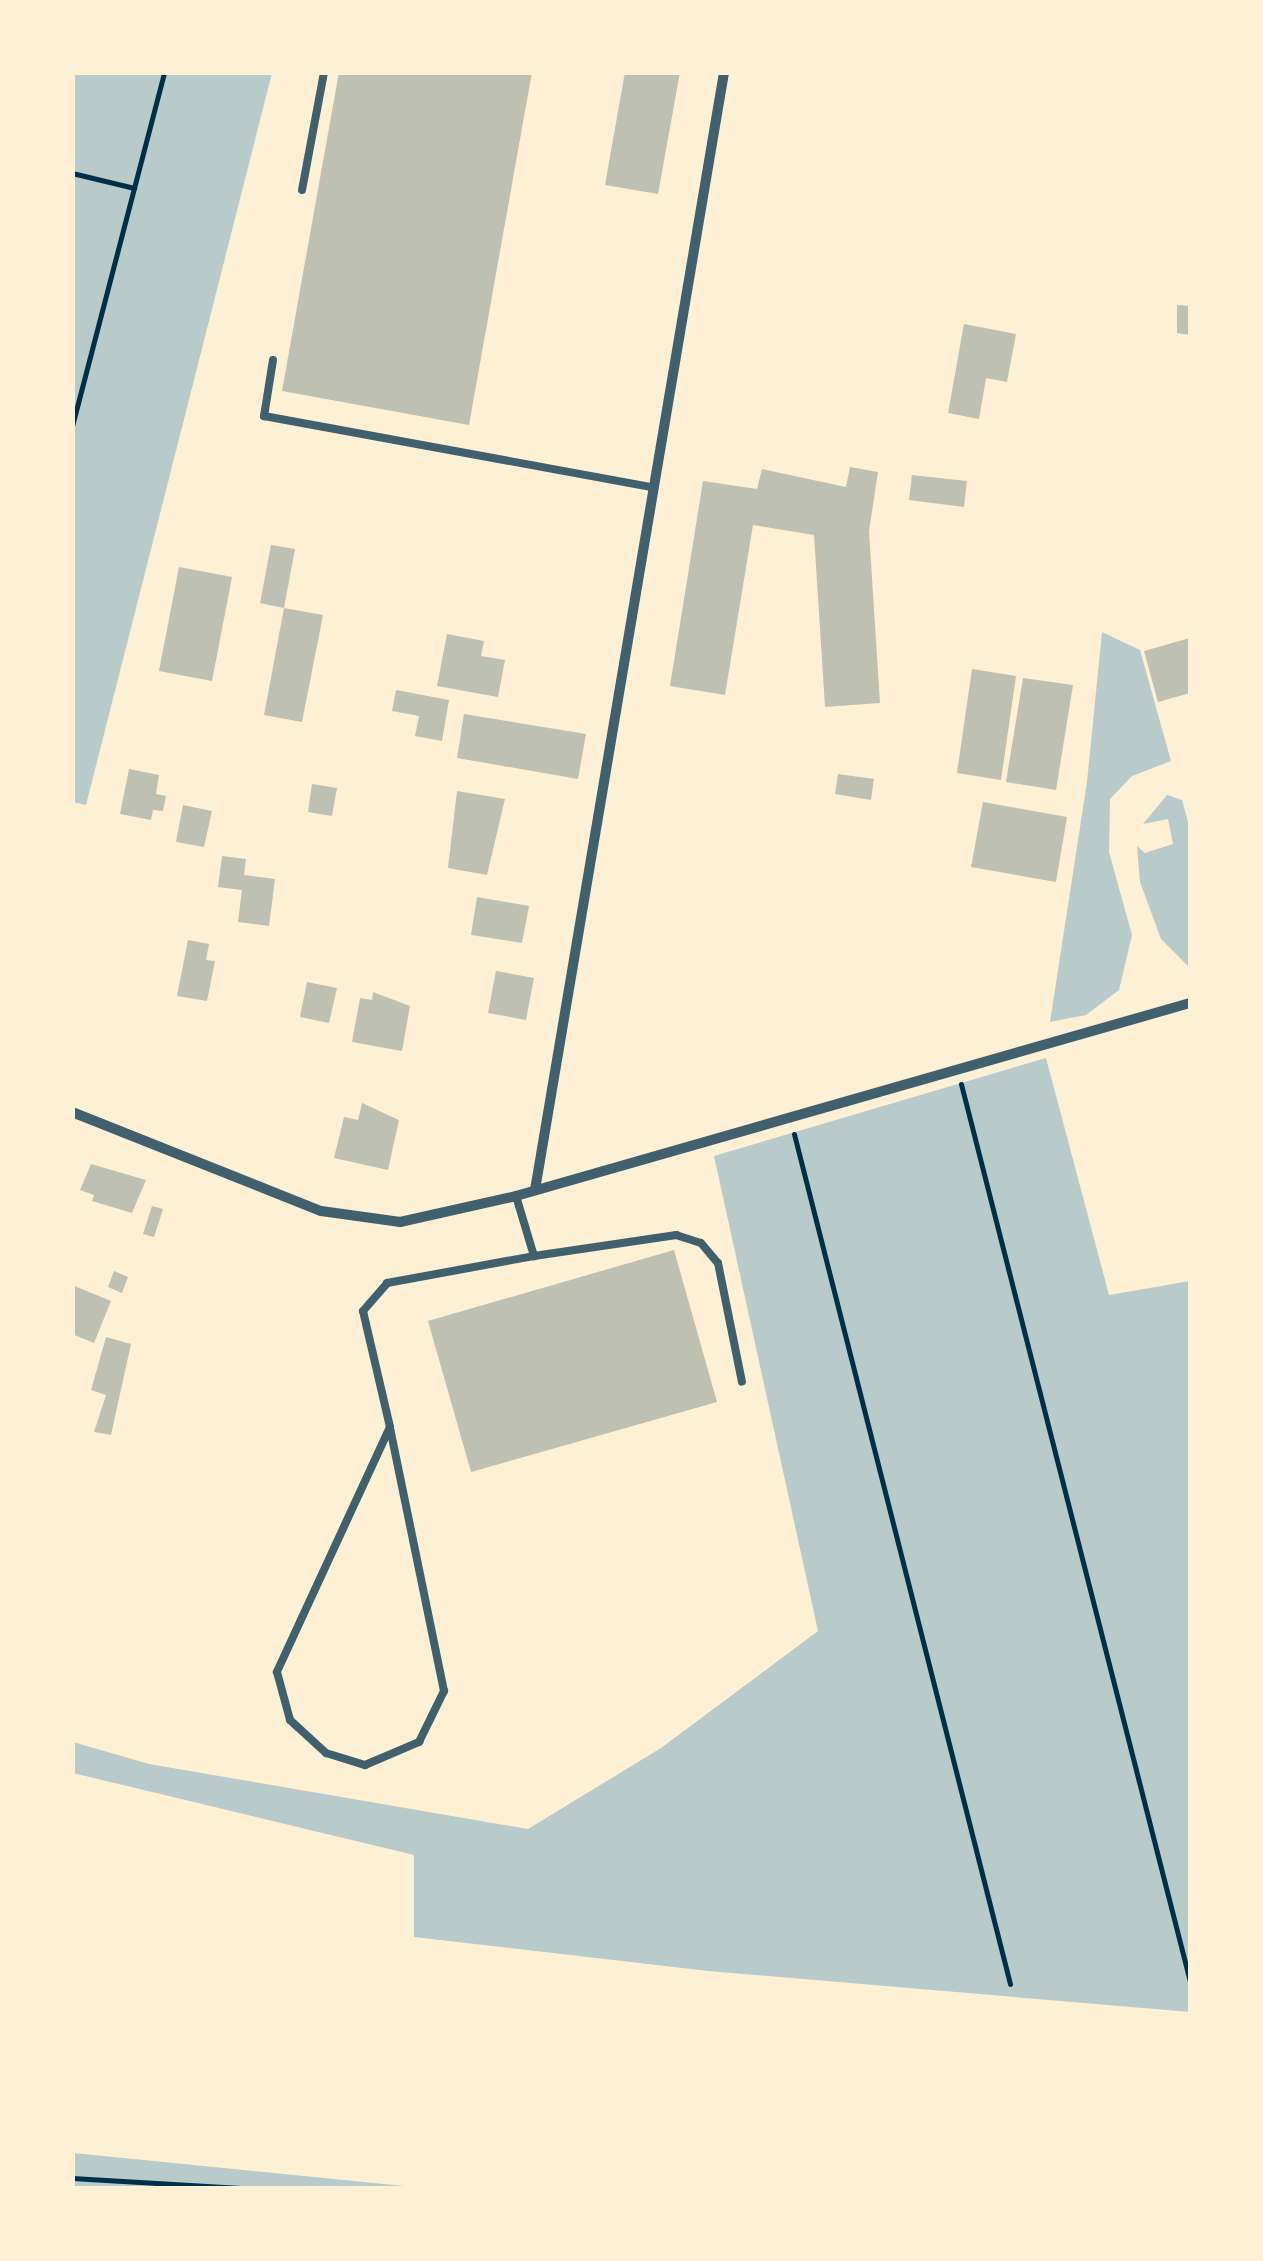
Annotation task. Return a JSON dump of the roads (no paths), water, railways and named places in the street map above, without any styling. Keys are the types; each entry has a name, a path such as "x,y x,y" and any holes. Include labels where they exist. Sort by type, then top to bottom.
{"street":[{"path":"535,1190 724,72"},
{"path":"72,1112 321,1211 365,1220 435,1218 1190,1002"}],"lane":[{"path":"302,190 324,72"},
{"path":"273,360 264,416 652,488"},
{"path":"516,1196 534,1256"},
{"path":"390,1427 277,1672 290,1720 326,1753 364,1764 419,1742 444,1691 390,1427 363,1311 370,1295 387,1283 676,1235 701,1243 718,1262 742,1382"}]}
